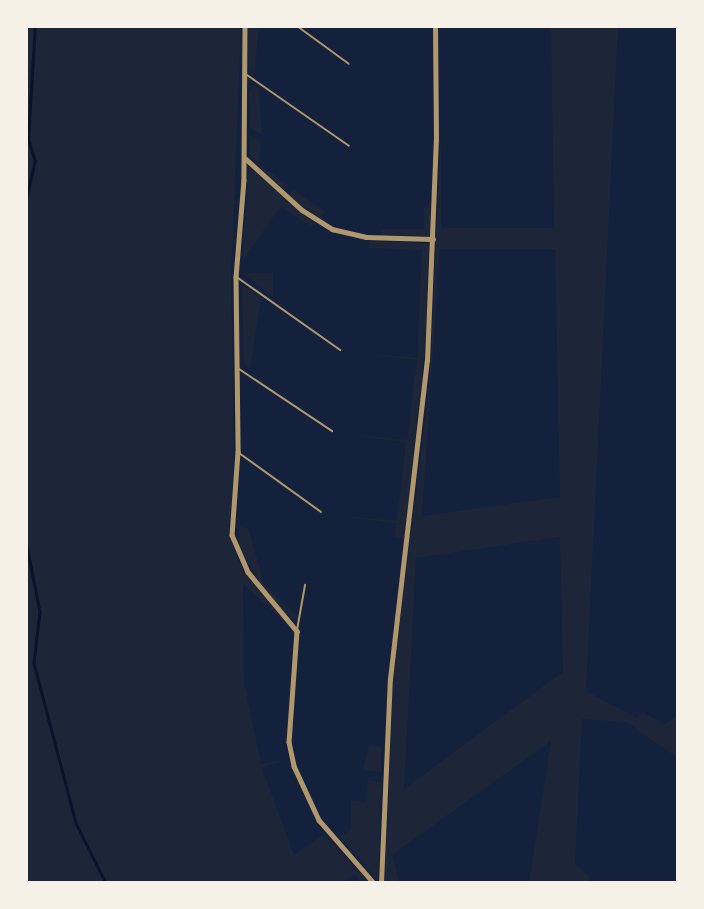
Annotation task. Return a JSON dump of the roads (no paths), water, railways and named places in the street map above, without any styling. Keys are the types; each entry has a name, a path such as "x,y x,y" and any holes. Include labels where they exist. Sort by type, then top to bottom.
{"street":[{"path":"245,26 245,158 236,277 238,452 234,544 256,583 297,631 289,742 293,766 319,820 374,883"},
{"path":"381,883 388,706 419,442 433,239 435,26"},
{"path":"245,158 302,211 345,233 433,239"}],"lane":[{"path":"297,26 349,64"},
{"path":"247,75 349,146"},
{"path":"236,277 340,350"},
{"path":"238,368 332,432"},
{"path":"238,452 321,512"},
{"path":"297,631 305,585"}],"waterway":[{"path":"26,199 35,161 28,139 35,26"},
{"path":"26,541 40,612 34,663 76,823 106,883"}]}
